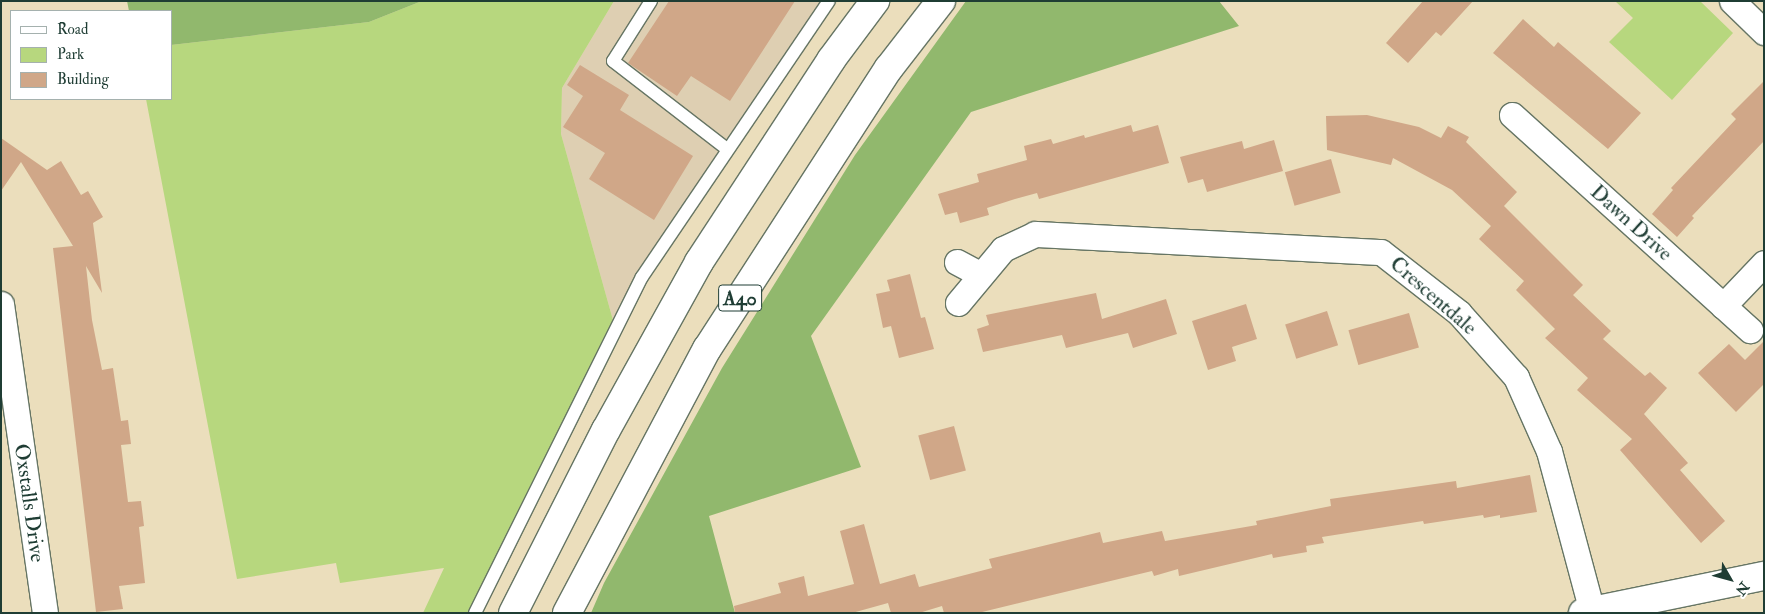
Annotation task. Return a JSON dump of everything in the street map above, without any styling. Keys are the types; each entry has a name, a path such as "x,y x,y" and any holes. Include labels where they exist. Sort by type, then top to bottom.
{"main road":[{"name":"A40","path":"512,613 606,430 699,262 831,60 875,1"},
{"name":"A40","path":"567,613 707,349 889,68 941,1"},
{"path":"1587,612 1764,576"}],"street":[{"path":"1732,1 1764,32"},
{"name":"Dawn Drive","path":"1512,116 1750,330"},
{"name":"Crescentdale","path":"958,303 1003,249 1035,234 1381,252 1460,313 1516,377 1549,452 1587,612"},
{"path":"957,262 981,275"},
{"path":"1723,306 1764,263"},
{"name":"Oxstalls Drive","path":"1,304 12,461 45,613"}],"lane":[{"path":"651,1 613,61 727,150"},
{"path":"475,613 642,277 829,1"}],"shaded area":[{"path":"614,1 829,1 642,277 616,331 561,134 562,88"}],"green space":[{"path":"127,1 422,1 369,22 172,45 172,10 129,10"},
{"path":"422,1 614,1 562,88 561,134 616,331 475,613 423,613 444,568 340,583 336,563 237,579 146,100 172,100 172,45 369,22"},
{"path":"966,1 1219,1 1239,26 971,112 811,336 861,467 709,516 735,613 591,613 604,583 722,368 855,155"},
{"path":"1615,1 1700,1 1733,33 1672,100 1609,42 1633,18"}],"building":[{"path":"669,1 795,1 730,101 691,76 677,96 628,63"},
{"path":"1423,1 1473,1 1441,36 1436,32 1408,63 1386,43"},
{"path":"1523,19 1554,47 1558,42 1641,113 1608,149 1493,53"},
{"path":"580,65 629,95 620,110 693,156 654,220 589,179 605,153 563,127 583,96 567,85"},
{"path":"1764,81 1764,141 1692,216 1694,218 1677,237 1652,214 1673,190 1671,188 1736,119 1731,114"},
{"path":"1367,115 1419,127 1441,138 1448,126 1469,137 1466,142 1517,192 1504,206 1583,285 1573,295 1611,331 1603,339 1645,376 1650,372 1667,388 1644,414 1688,463 1680,470 1725,521 1701,543 1620,450 1632,439 1577,390 1588,378 1545,338 1555,329 1516,290 1524,281 1479,239 1491,226 1452,190 1393,158 1391,165 1327,150 1326,116"},
{"path":"1131,125 1133,132 1158,125 1169,163 1039,199 1037,193 1015,199 987,208 989,215 960,223 957,212 945,215 938,194 979,182 977,174 1027,160 1024,146 1051,139 1053,144 1084,135 1085,138"},
{"path":"1,138 47,170 61,161 81,195 88,191 103,217 93,223 102,293 86,266 92,320 102,370 113,368 121,421 128,420 131,444 121,445 128,502 141,501 144,526 139,527 145,583 119,586 123,609 96,612 53,248 73,246 21,162 1,191"},
{"path":"1274,140 1283,171 1207,192 1203,179 1188,183 1180,157 1242,141 1244,149"},
{"path":"1331,159 1341,193 1295,206 1285,172"},
{"path":"910,274 921,318 925,317 934,349 899,358 891,326 883,328 876,294 890,291 887,280"},
{"path":"1096,293 1102,319 1166,299 1177,334 1133,348 1128,333 1066,348 1062,335 983,352 977,329 989,325 986,315"},
{"path":"1246,304 1257,339 1232,347 1236,361 1208,370 1192,321"},
{"path":"1327,311 1338,345 1296,359 1285,325"},
{"path":"1409,313 1419,348 1358,365 1348,330"},
{"path":"1764,341 1764,384 1736,412 1698,373 1729,344 1745,360"},
{"path":"954,426 966,470 930,480 918,436"},
{"path":"1530,475 1537,512 1500,518 1500,515 1484,518 1483,515 1424,524 1423,521 1322,537 1324,543 1306,546 1307,552 1273,558 1272,554 1179,576 1178,569 1154,576 1152,571 978,613 944,613 942,606 919,613 891,613 888,603 852,613 735,613 734,606 781,593 778,583 804,576 808,596 854,584 840,531 864,524 880,584 915,574 919,587 992,568 989,559 1100,532 1103,543 1162,531 1165,541 1257,525 1256,521 1331,506 1330,499 1456,481 1457,488"}]}
